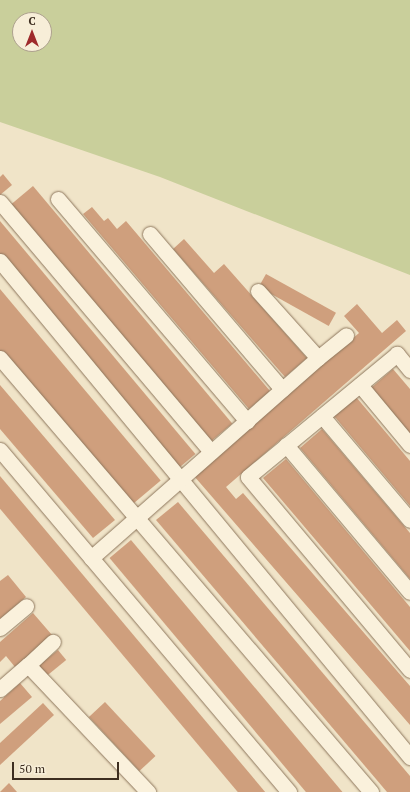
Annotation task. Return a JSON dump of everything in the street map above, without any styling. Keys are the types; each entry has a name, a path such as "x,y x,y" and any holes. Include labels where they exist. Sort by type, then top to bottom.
{"lane":[{"path":"58,199 247,420"},
{"path":"0,202 211,452"},
{"path":"150,234 282,389"},
{"path":"0,261 181,478 410,757"},
{"path":"258,291 318,358"},
{"path":"91,558 282,389 346,335"},
{"path":"410,370 397,354 248,477 410,670"},
{"path":"0,358 138,517 371,792"},
{"path":"360,385 410,445"},
{"path":"322,416 410,520"},
{"path":"286,445 410,592"},
{"path":"0,450 289,792"},
{"path":"0,628 26,606"},
{"path":"0,688 53,642"},
{"path":"28,665 148,792"}],"green space":[{"path":"0,0 410,0 410,275 160,177 0,122"}],"building":[{"path":"3,174 12,185 0,195 0,177"},
{"path":"33,186 232,423 211,441 12,204"},
{"path":"92,207 104,221 108,218 117,229 126,221 270,391 249,409 83,214"},
{"path":"0,221 195,454 179,467 0,254"},
{"path":"184,239 214,273 224,264 307,358 285,377 173,249"},
{"path":"266,274 336,313 329,326 259,287"},
{"path":"0,289 161,481 128,508 0,356"},
{"path":"357,304 382,333 397,320 406,331 226,487 236,499 243,493 410,686 410,725 194,476 359,333 344,316"},
{"path":"393,369 410,389 410,434 371,388"},
{"path":"0,385 115,520 93,538 0,429"},
{"path":"356,397 410,461 410,506 334,416"},
{"path":"322,429 410,533 410,579 300,448"},
{"path":"286,459 410,607 410,651 263,478"},
{"path":"0,476 265,792 238,792 0,509"},
{"path":"178,502 410,776 410,792 387,792 156,520"},
{"path":"131,540 342,792 306,792 110,558"},
{"path":"8,575 26,597 0,619 0,581"},
{"path":"33,613 52,635 15,667 6,656 0,662 0,642"},
{"path":"58,650 66,660 46,676 38,666"},
{"path":"20,683 32,697 0,724 0,701"},
{"path":"105,702 155,756 139,771 89,717"},
{"path":"43,703 54,715 0,765 0,743"},
{"path":"9,783 17,792 0,792"}]}
